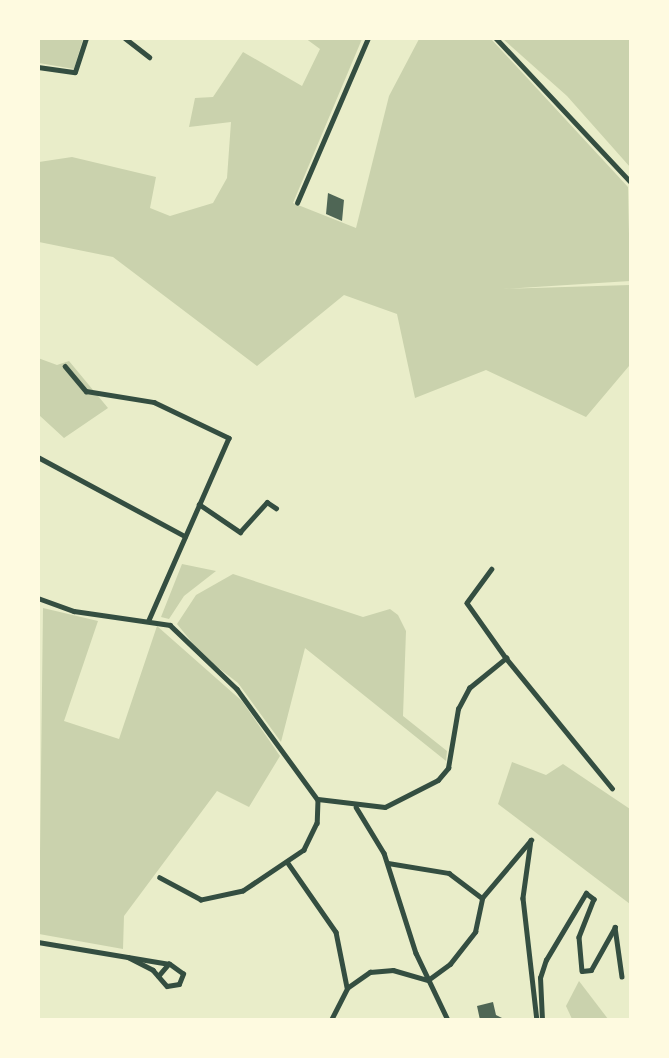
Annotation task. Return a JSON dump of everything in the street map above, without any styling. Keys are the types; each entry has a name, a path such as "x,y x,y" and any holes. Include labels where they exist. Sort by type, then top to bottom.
{"street":[{"path":"38,67 75,72 86,38"},
{"path":"125,38 149,57"},
{"path":"297,203 368,38"},
{"path":"496,38 631,181"},
{"path":"65,366 86,391 154,402 229,438 149,620"},
{"path":"38,457 185,536"},
{"path":"199,504 240,532 267,502 276,508"},
{"path":"492,569 467,604 506,658 612,788"},
{"path":"38,598 74,611 170,625 237,689 317,799 313,836 288,863 243,891 208,901 160,878"},
{"path":"317,799 355,806 385,807 438,780 448,768 458,709 469,688 506,658"},
{"path":"355,806 388,863 428,980 448,1020"},
{"path":"428,980 474,932 482,898 535,841 523,898 540,1020"},
{"path":"288,863 340,940 347,988"},
{"path":"388,863 449,873 482,898"},
{"path":"540,1020 540,978 546,960 586,893 594,899 579,937 582,971 592,970 615,927 622,977"},
{"path":"38,942 123,955 169,964 181,968 179,984 167,986 159,976 123,955"},
{"path":"159,976 169,964"},
{"path":"331,1020 347,988 370,972 393,970 428,980"}],"green space":[{"path":"305,38 362,39 293,203 356,228 389,96 419,39 491,39 628,187 630,281 503,289 630,285 629,366 586,417 486,370 415,398 397,314 344,295 257,366 113,257 39,242 39,162 72,157 156,177 150,208 170,216 213,203 227,178 231,122 189,127 195,98 213,97 243,52 302,86 320,49"},
{"path":"38,39 83,39 74,69 39,63"},
{"path":"503,39 630,39 630,167 567,96"},
{"path":"38,358 57,365 69,361 108,408 64,438 39,415"},
{"path":"182,564 216,571 184,596 169,619 161,617"},
{"path":"233,574 363,617 390,609 398,615 406,631 403,716 447,751 446,761 305,648 281,742 238,683 203,656 177,624 196,595"},
{"path":"43,608 98,621 64,721 119,739 157,626 242,701 280,756 249,807 217,791 124,916 123,949 39,934"},
{"path":"512,762 546,775 563,764 630,809 630,904 498,804"},
{"path":"579,981 608,1019 572,1019 566,1006"}],"building":[{"path":"328,193 344,200 342,221 326,214"},
{"path":"493,1002 496,1015 506,1020 480,1020 477,1006"}]}
